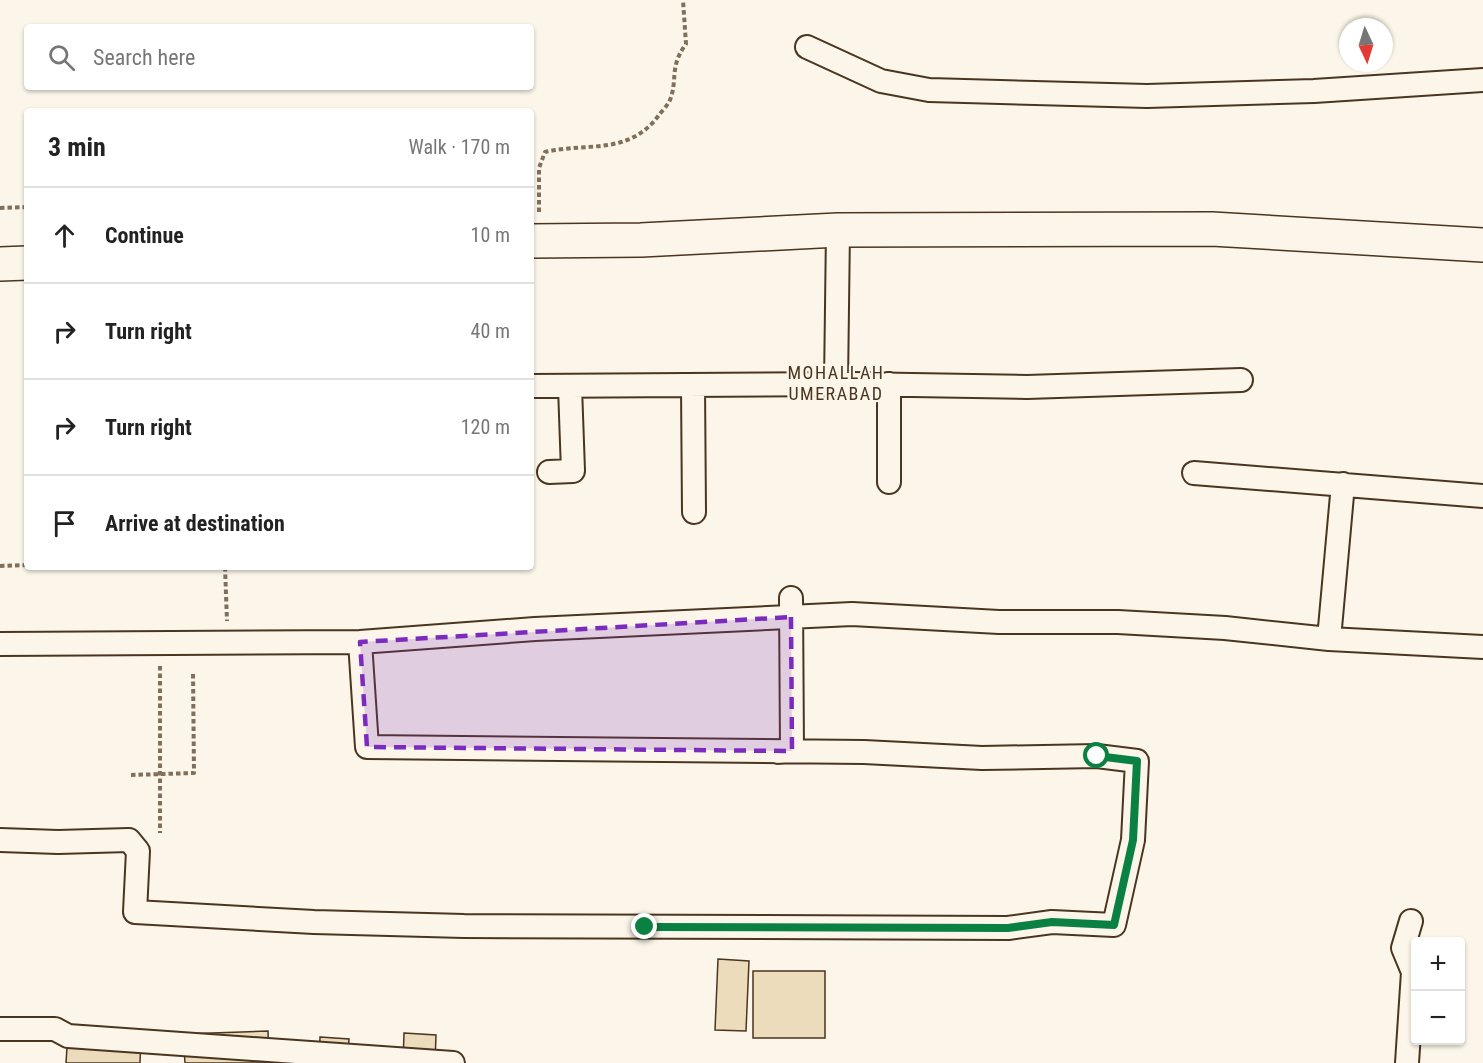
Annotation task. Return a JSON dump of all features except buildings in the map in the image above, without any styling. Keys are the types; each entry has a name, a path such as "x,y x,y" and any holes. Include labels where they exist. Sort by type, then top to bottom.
{"street":[{"path":"807,47 881,81 929,90 1147,96 1314,91 1483,80"},
{"path":"535,241 641,240 838,230 1212,229 1483,245"},
{"path":"836,384 838,230"},
{"path":"0,264 24,263"},
{"path":"534,386 889,384 1027,387 1241,380"},
{"path":"889,384 889,482"},
{"path":"693,386 694,512"},
{"path":"549,472 573,471 570,387"},
{"path":"1194,473 1483,496"},
{"path":"1329,639 1343,484"},
{"path":"776,752 792,751 791,607"},
{"path":"0,644 360,642 791,607 852,614 999,622 1130,623 1226,628 1329,639 1483,647"},
{"path":"0,840 58,842 129,840 138,851 135,912 314,922 464,926 1008,928 1052,922 1114,925 1133,840 1137,761 1097,756 982,758 864,752 366,747 360,642"},
{"path":"1407,1063 1413,972 1403,948 1411,921"},
{"path":"0,1029 55,1029 68,1036 453,1063"}],"path":[{"path":"535,241 539,168 545,152 565,147 609,146 637,137 652,124 670,100 677,56 686,44 683,0"},
{"path":"0,208 24,207"},
{"path":"0,566 24,565"},
{"path":"225,570 228,643"},
{"path":"160,666 160,833"},
{"path":"131,775 194,773 193,672"}],"highlighted area":[{"path":"791,617 792,751 367,747 360,642"}],"district":[{"name":"MOHALLAH UMERABAD","path":"836,383"}],"route":[{"path":"645,927 1008,928 1052,922 1114,925 1133,840 1137,761 1097,756"}]}
